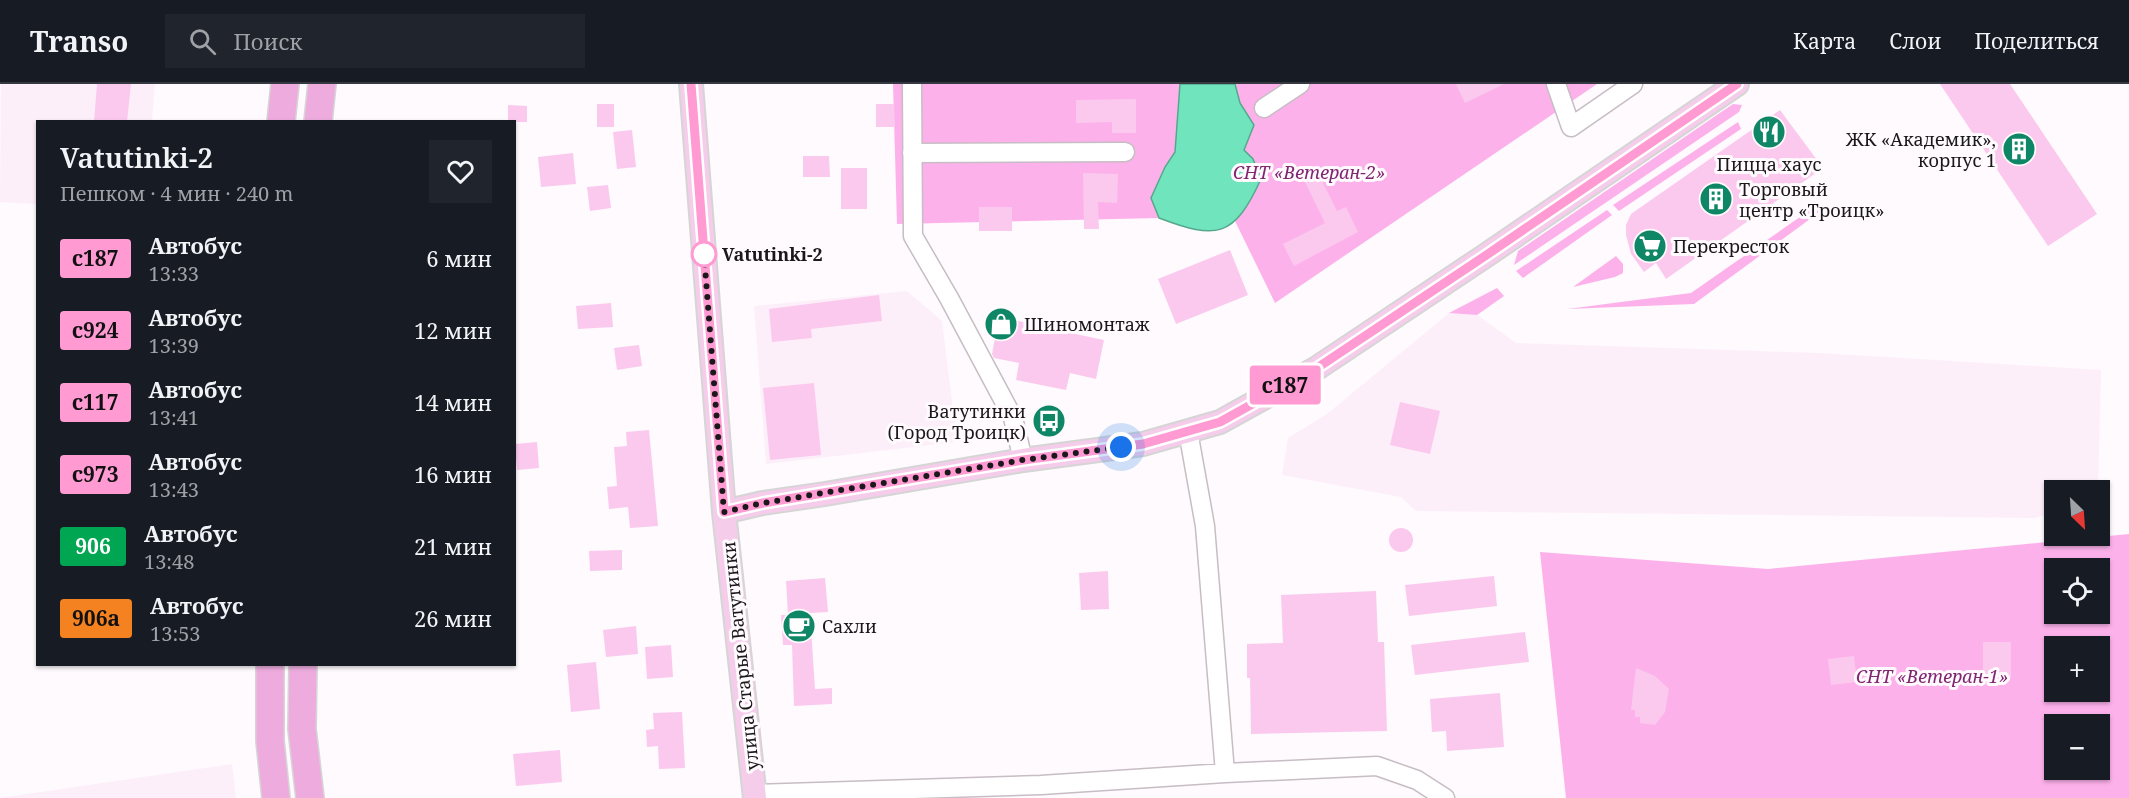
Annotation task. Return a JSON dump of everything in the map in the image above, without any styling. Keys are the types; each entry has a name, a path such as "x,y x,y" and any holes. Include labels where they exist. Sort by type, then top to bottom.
{"highway":[{"path":"281,120 285,84"},
{"path":"318,120 322,84"},
{"path":"270,666 270,741 276,798"},
{"path":"303,666 302,729 310,798"}],"main road":[{"name":"улица Старые Ватутинки","path":"691,84 724,512 754,796"},
{"path":"724,512 763,503 1023,460 1143,444 1220,422 1317,368 1726,87"}],"street":[{"path":"912,84 913,236 1013,418 1023,460"},
{"path":"1264,108 1300,84"},
{"path":"1556,84 1571,127 1634,84"},
{"path":"912,153 1125,152"},
{"path":"1188,431 1205,526 1225,773"},
{"path":"754,796 1042,791 1225,773 1377,766 1417,780 1444,798"}],"shaded area":[{"path":"1,84 155,84 152,120 36,120 36,204 0,202"},
{"path":"1180,84 1235,84 1240,103 1254,125 1244,150 1253,159 1261,179 1242,213 1222,229 1210,231 1196,229 1159,218 1151,198 1165,167 1175,152"},
{"path":"907,291 942,321 957,442 766,464 754,306"},
{"path":"1449,313 1477,315 1516,343 1819,353 2101,370 2098,480 2044,480 2044,515 2035,518 1416,511 1401,497 1282,475 1288,438 1327,414"},
{"path":"232,764 236,798 0,798"}],"green space":[{"name":"СНТ «Ветеран-2»","path":"893,84 1597,84 1275,303 1235,221 1159,218 897,224"},
{"path":"1733,104 1742,105 1739,112 1514,265 1518,251"},
{"path":"1738,122 1741,129 1619,211 1613,205"},
{"path":"1820,203 1825,208 1694,304 1567,309 1691,293"},
{"path":"1607,210 1612,215 1523,278 1516,271"},
{"path":"1616,256 1623,264 1623,273 1573,287"},
{"path":"1497,288 1504,296 1477,315 1449,313"},
{"name":"СНТ «Ветеран-1»","path":"2129,534 2129,798 1566,798 1540,552 1768,569 2044,542 2044,546 2110,546 2110,536"}],"building":[{"path":"97,84 131,84 127,120 94,120"},
{"path":"1456,84 1504,84 1465,103"},
{"name":"ЖК «Академик», корпус 1","path":"1940,84 2010,84 2097,214 2048,246"},
{"path":"1136,99 1136,133 1112,133 1112,122 1076,123 1076,100"},
{"path":"597,104 614,104 614,127 597,127"},
{"path":"876,104 894,104 895,127 876,127"},
{"path":"508,105 527,106 527,122 508,120"},
{"name":"Торговый центр «Троицк»","path":"1780,110 1823,168 1666,279 1656,263 1644,272 1631,254 1626,235 1626,225 1631,214"},
{"path":"632,130 636,167 617,169 613,132"},
{"path":"573,153 576,184 541,187 538,157"},
{"path":"803,156 829,156 830,177 803,177"},
{"path":"841,168 867,168 867,209 841,209"},
{"path":"1083,173 1118,174 1117,203 1098,202 1099,229 1084,229"},
{"path":"1319,175 1337,211 1346,207 1358,232 1294,266 1283,244 1325,223 1305,182"},
{"path":"608,185 611,208 590,211 587,187"},
{"path":"979,207 1012,207 1012,231 979,231"},
{"path":"1230,250 1248,295 1176,324 1158,279"},
{"path":"879,295 882,321 811,329 812,338 772,342 769,309"},
{"path":"611,303 613,327 578,329 576,306"},
{"path":"999,317 1042,326 1043,320 1067,325 1066,332 1104,340 1096,379 1070,373 1066,390 1016,380 1019,363 994,358 992,354"},
{"path":"639,345 642,366 617,370 614,348"},
{"path":"814,383 821,455 770,460 763,388"},
{"path":"1400,402 1440,411 1430,454 1390,445"},
{"path":"649,430 658,526 630,528 628,507 609,509 607,487 617,486 614,447 627,446 626,432"},
{"path":"537,442 539,468 517,470 516,444"},
{"path":"1401,528 1409,532 1413,540 1409,548 1401,552 1393,548 1389,540 1393,532"},
{"path":"622,550 622,570 590,571 589,551"},
{"path":"1108,571 1109,609 1081,610 1079,573"},
{"path":"1494,576 1497,606 1409,616 1405,585"},
{"path":"825,578 828,612 810,613 815,689 832,688 832,704 794,706 792,645 783,645 781,615 788,615 786,581"},
{"path":"1376,591 1378,642 1384,642 1387,731 1251,734 1247,644 1283,643 1281,595"},
{"path":"636,626 638,654 606,657 603,630"},
{"path":"1525,632 1529,662 1415,675 1411,645"},
{"path":"1983,642 2011,642 2011,677 1983,678"},
{"path":"671,645 673,677 647,679 645,647"},
{"path":"1854,656 1857,682 1831,685 1828,659"},
{"path":"596,662 600,709 571,712 567,665"},
{"path":"1636,668 1655,676 1669,689 1665,712 1655,725 1640,723 1640,717 1635,717 1635,710 1631,710"},
{"path":"1500,693 1504,747 1447,751 1446,731 1432,732 1430,699"},
{"path":"682,712 685,768 659,769 658,746 647,747 646,730 654,729 653,713"},
{"path":"560,750 562,782 516,786 513,754"}],"bus line":[{"name":"с187","path":"691,84 724,512 763,503 1023,460 1143,444 1220,422 1317,368 1737,84"}],"place":[{"name":"Пицца хаус","path":"1769,132"},
{"name":"ЖК «Академик», корпус 1","path":"2019,149"},
{"name":"Торговый центр «Троицк»","path":"1716,199"},
{"name":"Перекресток","path":"1650,246"},
{"name":"Vatutinki-2","path":"704,254"},
{"name":"Шиномонтаж","path":"1001,324"},
{"name":"Ватутинки (Город Троицк)","path":"1049,421"},
{"name":"Сахли","path":"799,626"}],"route":[{"path":"704,254 724,512 763,503 1023,460 1121,447"}]}
